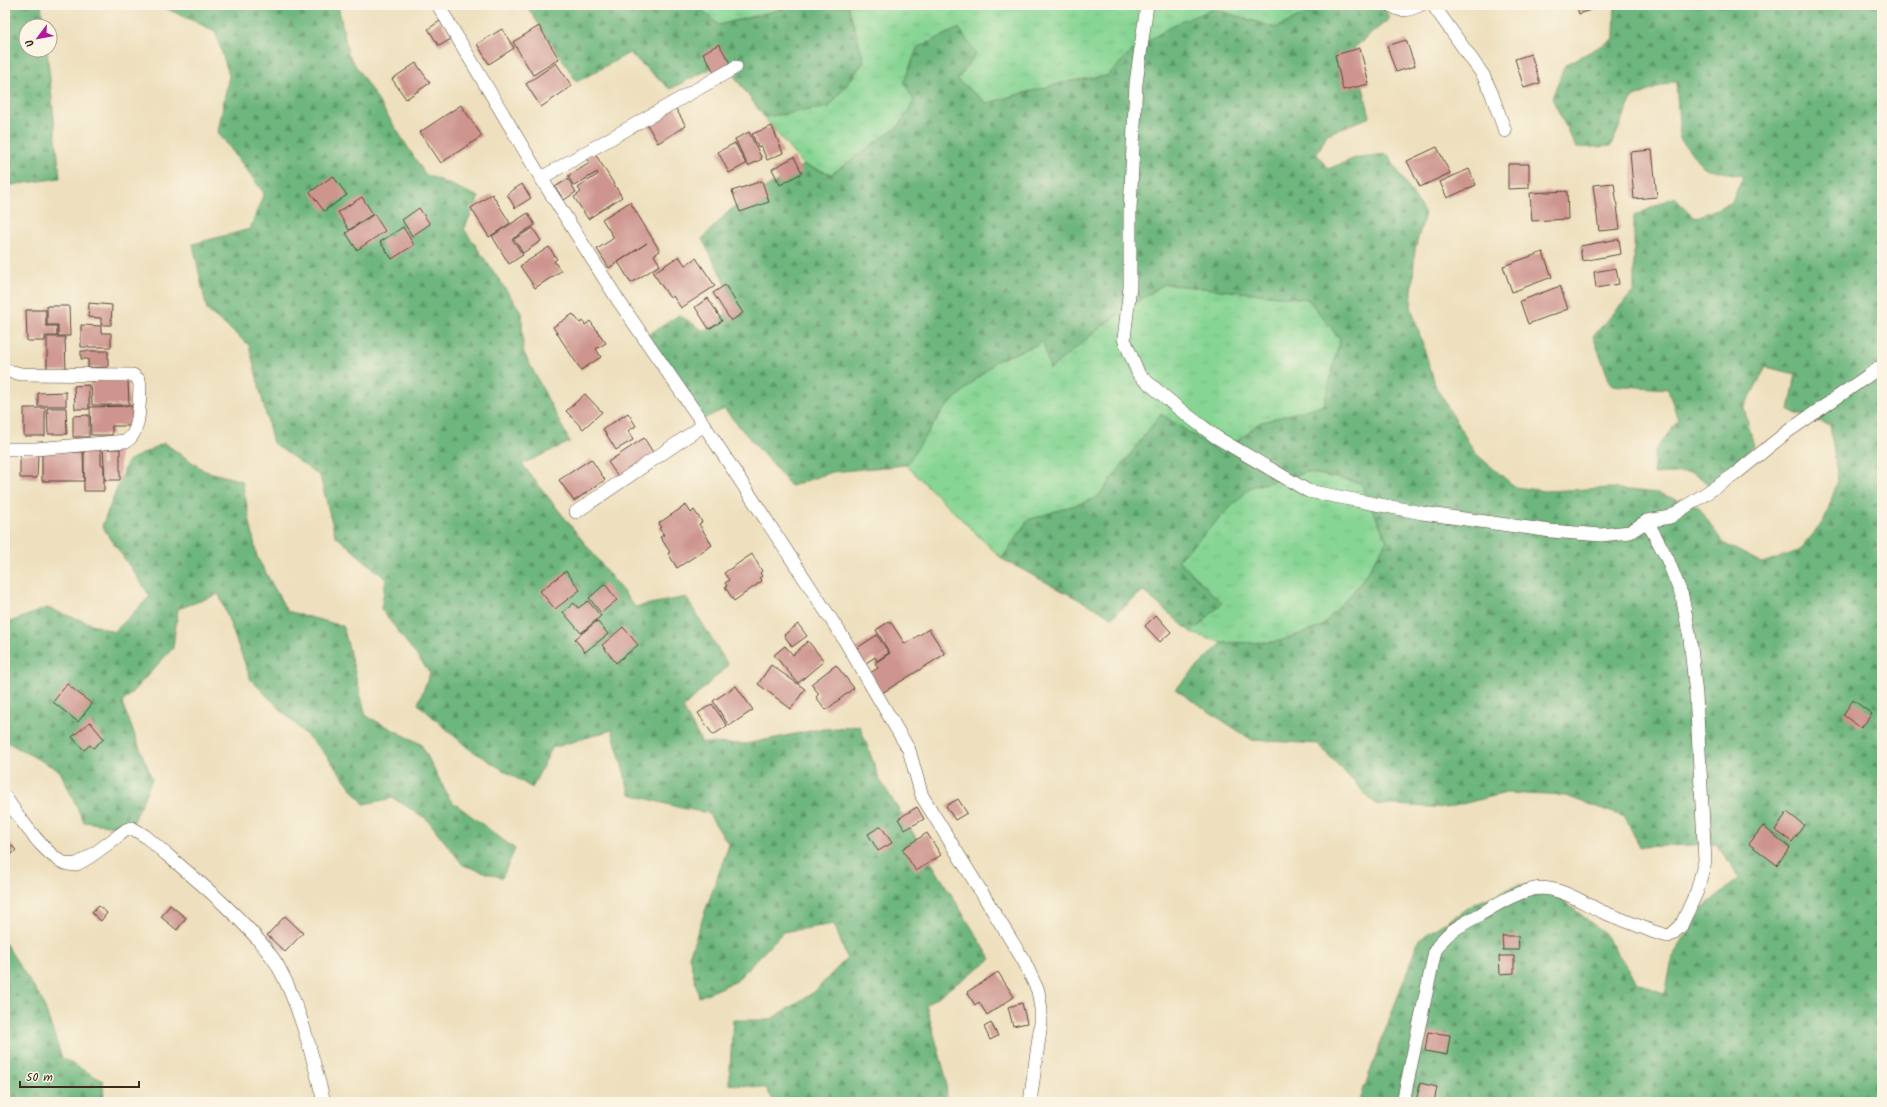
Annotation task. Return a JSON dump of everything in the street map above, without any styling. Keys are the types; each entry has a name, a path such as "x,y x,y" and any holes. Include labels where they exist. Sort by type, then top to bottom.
{"street":[{"path":"438,5 541,178 618,300 704,425 844,639 909,750 922,796 1031,975 1038,991 1041,1023 1030,1102"},
{"path":"1147,5 1136,83 1130,210 1130,287 1124,339 1139,375 1216,438 1308,491 1422,513 1551,531 1601,534 1630,532 1648,521 1670,517 1734,474 1787,432 1882,366"},
{"path":"1391,5 1398,10 1404,11 1420,5"},
{"path":"1433,5 1483,75 1492,92 1505,131"},
{"path":"541,178 736,67"},
{"path":"5,370 21,374 133,375 139,380 140,386 136,430 131,439 126,441 36,449 5,449"},
{"path":"576,512 704,425"},
{"path":"1404,1102 1435,951 1440,941 1453,930 1500,903 1530,890 1545,889 1572,898 1654,932 1668,936 1681,926 1697,891 1705,861 1696,695 1690,638 1682,596 1667,558 1648,521"},
{"path":"5,797 37,839 54,858 64,864 70,865 80,863 126,830 132,828 145,836 235,914 268,952 280,969 291,993 312,1055 324,1102"}],"green space":[{"path":"5,5 41,5 43,18 18,18 18,58 48,58 60,178 5,186"},
{"path":"159,5 338,5 348,54 425,174 479,197 464,229 522,313 523,351 570,442 522,464 635,607 686,597 728,665 683,708 702,743 746,744 814,730 860,726 879,778 991,959 926,1005 946,1078 947,1102 774,1102 766,1088 729,1084 733,1020 770,1020 814,992 847,958 834,924 783,932 736,981 699,997 689,956 729,845 708,813 681,808 630,794 612,730 552,748 532,788 468,748 418,704 430,673 381,609 386,579 335,535 320,476 273,443 249,345 207,310 193,244 250,229 264,193 218,132 229,75 215,31"},
{"path":"526,5 696,5 719,25 798,5 848,5 864,61 829,107 764,117 724,62 670,89 629,53 577,82"},
{"path":"696,5 798,5 719,25"},
{"path":"848,5 1308,5 1315,10 1276,28 1214,9 1132,51 1107,76 1065,82 987,103 957,80 904,82 914,101 899,126 832,174 803,165 764,117 829,107 864,62"},
{"path":"1308,5 1383,5 1389,19 1354,48 1370,117 1327,134 1317,154 1328,169 1358,157 1387,154 1425,214 1415,249 1411,307 1436,387 1475,453 1515,487 1545,491 1610,488 1657,493 1698,506 1723,543 1762,563 1799,551 1824,521 1838,480 1830,425 1789,411 1796,374 1766,367 1744,408 1754,446 1710,485 1693,472 1653,474 1655,451 1678,420 1668,389 1611,385 1593,336 1634,291 1634,216 1674,197 1695,218 1731,203 1743,176 1704,168 1680,139 1676,80 1632,98 1611,146 1576,148 1552,98 1565,65 1614,39 1615,5 1882,5 1882,1102 1359,1102 1419,939 1474,904 1518,885 1542,884 1603,932 1638,983 1665,994 1673,956 1702,908 1740,878 1716,844 1640,847 1625,817 1566,796 1506,793 1446,808 1375,804 1318,744 1252,740 1175,689 1222,643 1276,642 1321,627 1359,585 1387,541 1361,483 1307,472 1251,487 1178,560 1222,603 1192,633 1143,591 1112,617 1002,559 1028,520 1097,498 1161,414 1222,454 1259,423 1324,405 1340,339 1308,299 1164,284 1107,322 1050,369 1043,342 996,361 944,409 906,465 832,472 791,486 724,409 699,421 645,337 679,315 704,331 737,305 702,239 730,210 803,165 832,174 899,126 914,101 904,82 917,48 959,28 976,54 957,80 987,103 1065,82 1107,76 1132,51 1175,24 1214,9 1276,28 1314,10"},
{"path":"1164,284 1308,299 1340,339 1324,405 1259,423 1222,454 1161,414 1097,498 1028,520 1002,559 906,465 944,409 996,361 1043,342 1050,369 1107,322"},
{"path":"164,443 205,471 242,481 257,557 287,611 343,626 366,716 421,744 450,800 515,849 502,878 463,865 427,819 393,798 364,804 325,754 251,680 219,594 178,609 173,648 122,703 152,779 131,828 84,822 60,771 5,741 5,624 47,608 114,632 150,596 102,526 128,461"},
{"path":"1307,472 1361,483 1387,541 1359,585 1321,627 1276,642 1222,643 1192,633 1222,603 1178,560 1251,487"},
{"path":"5,943 42,1000 62,1058 103,1081 104,1102 5,1102"}],"building":[{"path":"1576,5 1604,5 1579,14"},
{"path":"440,21 451,39 439,46 428,29"},
{"path":"539,26 559,59 533,75 513,42"},
{"path":"502,29 514,48 489,64 477,44"},
{"path":"1406,40 1415,66 1396,72 1387,46"},
{"path":"719,44 730,63 714,72 703,53"},
{"path":"1360,48 1369,84 1343,90 1335,55"},
{"path":"1531,54 1540,83 1524,88 1515,59"},
{"path":"416,63 430,83 406,99 392,79"},
{"path":"556,63 572,86 541,107 526,84"},
{"path":"673,104 686,126 658,143 645,121"},
{"path":"461,105 482,136 441,163 420,132"},
{"path":"772,126 783,153 767,160 761,146 758,147 752,134"},
{"path":"749,132 762,159 748,166 735,139"},
{"path":"735,143 746,164 729,173 718,152"},
{"path":"1437,147 1450,173 1420,187 1407,161"},
{"path":"1652,150 1657,197 1634,199 1630,152"},
{"path":"594,152 622,197 588,219 574,197 581,192 578,188 598,174 597,172 574,186 568,176 590,163 586,157"},
{"path":"794,157 802,173 780,185 772,169"},
{"path":"1508,164 1529,164 1529,188 1508,189"},
{"path":"1469,169 1476,185 1447,198 1440,182"},
{"path":"333,176 347,195 324,211 310,192"},
{"path":"568,179 576,192 564,200 555,187"},
{"path":"762,181 769,202 740,212 732,191"},
{"path":"1614,183 1620,229 1599,231 1593,185"},
{"path":"522,184 531,198 515,208 507,194"},
{"path":"1567,191 1568,219 1532,221 1530,193"},
{"path":"492,194 510,223 489,237 471,208"},
{"path":"362,197 373,214 349,230 338,212"},
{"path":"630,202 660,251 654,255 660,265 631,283 618,262 609,268 597,249 614,238 602,219"},
{"path":"419,208 430,224 412,236 402,220"},
{"path":"528,213 535,225 512,239 523,255 509,264 492,236"},
{"path":"374,214 385,231 357,250 346,233"},
{"path":"403,227 414,245 392,259 380,242"},
{"path":"533,228 541,241 523,253 514,239"},
{"path":"1619,239 1621,254 1582,261 1580,246"},
{"path":"549,247 557,259 554,261 561,271 535,288 520,266"},
{"path":"1543,252 1552,277 1512,292 1503,266"},
{"path":"679,256 685,265 696,258 715,286 681,308 673,296 670,298 653,273"},
{"path":"1616,268 1619,284 1596,288 1594,272"},
{"path":"725,285 743,313 731,321 713,293"},
{"path":"1560,286 1568,309 1528,324 1520,301"},
{"path":"708,298 722,321 709,329 695,307"},
{"path":"89,303 112,305 111,325 101,325 101,318 88,317"},
{"path":"47,306 69,306 70,336 58,336 58,325 47,325"},
{"path":"26,310 46,310 46,326 57,326 57,336 45,336 45,341 27,341"},
{"path":"573,314 580,323 583,321 585,325 590,321 606,343 596,349 601,357 581,370 553,327"},
{"path":"81,325 101,326 101,333 111,333 111,347 81,347"},
{"path":"47,337 65,337 66,371 47,371"},
{"path":"81,351 108,351 108,367 88,368 88,359 81,359"},
{"path":"128,380 129,405 92,405 91,381"},
{"path":"89,385 89,409 75,409 74,386"},
{"path":"66,392 66,406 38,406 38,393"},
{"path":"585,394 602,412 583,429 566,411"},
{"path":"132,406 133,426 112,426 112,435 91,435 90,407"},
{"path":"24,408 45,408 45,436 24,436"},
{"path":"47,408 66,408 67,434 48,434"},
{"path":"628,413 636,426 628,431 633,440 616,450 603,429"},
{"path":"89,415 89,437 73,437 73,416"},
{"path":"644,438 654,454 619,478 608,462"},
{"path":"84,449 101,449 101,465 104,465 104,491 84,491"},
{"path":"103,449 120,449 120,480 105,480"},
{"path":"42,452 83,452 84,481 42,481"},
{"path":"20,454 38,454 37,478 20,478"},
{"path":"591,459 605,480 574,501 559,480"},
{"path":"686,505 691,513 694,510 702,522 699,524 712,545 677,568 668,553 670,552 660,537 664,535 659,528 661,527 659,523"},
{"path":"752,554 762,571 760,573 762,576 759,578 762,581 734,601 725,587 727,586 725,583 729,580 724,573"},
{"path":"566,571 580,590 555,609 540,591"},
{"path":"605,584 617,600 601,613 589,598"},
{"path":"588,601 601,616 581,633 563,612 574,603 578,608"},
{"path":"1156,615 1171,632 1160,642 1145,626"},
{"path":"597,621 608,634 585,652 575,639"},
{"path":"890,621 905,644 929,629 945,654 882,693 870,673 878,668 875,663 890,653 876,630"},
{"path":"798,624 807,636 792,647 784,635"},
{"path":"623,627 638,645 616,663 602,645"},
{"path":"877,635 889,653 877,661 875,657 863,665 854,650"},
{"path":"808,641 824,661 798,683 774,655 785,646 793,655"},
{"path":"771,665 805,689 791,709 758,684"},
{"path":"836,665 854,688 826,710 816,697 819,694 811,684"},
{"path":"67,684 92,704 78,722 53,702"},
{"path":"736,686 753,710 729,726 713,701"},
{"path":"1853,700 1872,714 1861,728 1843,715"},
{"path":"712,704 727,726 713,735 698,713"},
{"path":"90,722 104,739 93,748 90,745 84,750 72,737"},
{"path":"958,799 967,813 955,820 946,806"},
{"path":"917,807 924,819 905,830 898,819"},
{"path":"1787,812 1804,825 1792,842 1775,830"},
{"path":"881,826 892,843 878,851 868,834"},
{"path":"1763,826 1790,848 1777,865 1749,844"},
{"path":"927,833 941,855 916,871 902,849"},
{"path":"5,839 16,850 5,861"},
{"path":"170,905 186,918 177,930 161,917"},
{"path":"99,906 107,913 101,921 92,913"},
{"path":"285,916 303,933 285,952 267,935"},
{"path":"1502,936 1518,936 1519,950 1503,950"},
{"path":"1499,956 1514,956 1514,973 1500,974"},
{"path":"998,972 1014,997 987,1015 979,1002 975,1005 967,992"},
{"path":"1022,1003 1027,1023 1013,1026 1008,1007"},
{"path":"991,1023 998,1036 990,1040 984,1027"},
{"path":"1428,1032 1450,1035 1447,1055 1425,1051"},
{"path":"1420,1083 1437,1087 1434,1102 1416,1102"}]}
